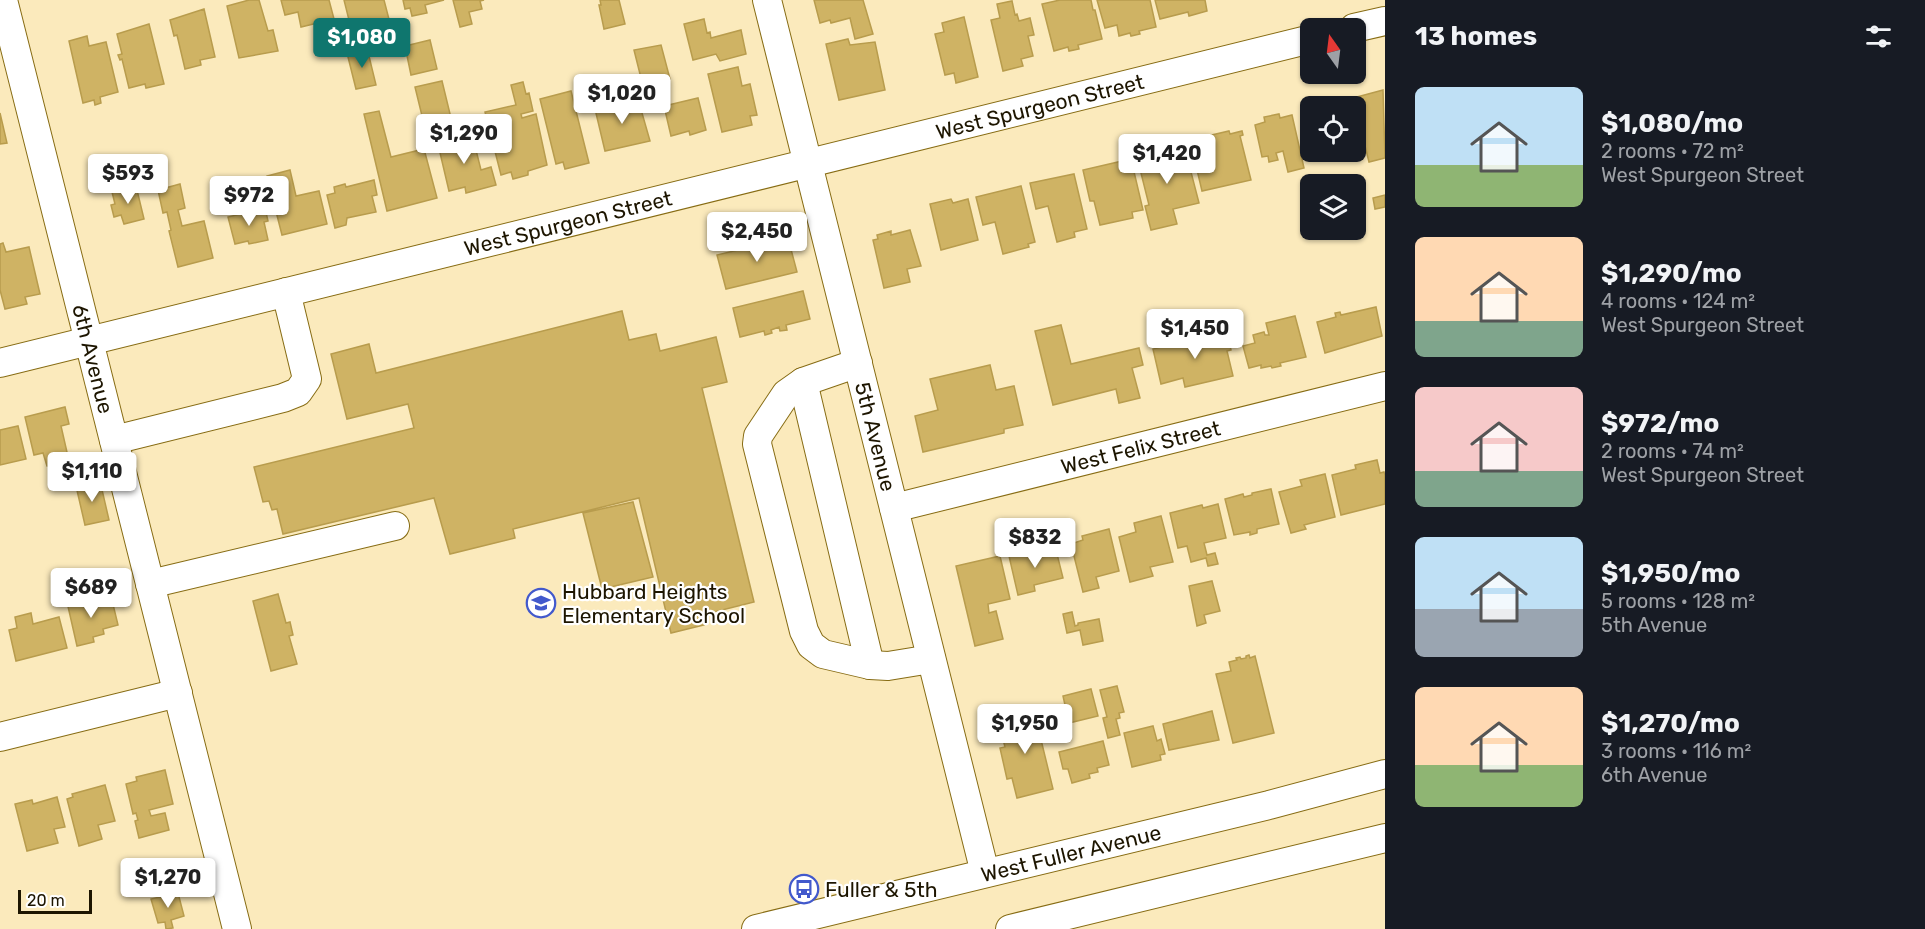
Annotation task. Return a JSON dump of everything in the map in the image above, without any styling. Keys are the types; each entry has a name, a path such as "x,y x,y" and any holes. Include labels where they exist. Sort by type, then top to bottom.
{"street":[{"name":"6th Avenue","path":"3,0 237,929"},
{"name":"5th Avenue","path":"767,0 985,873"},
{"path":"1366,25 1385,21"},
{"name":"West Spurgeon Street","path":"0,363 1300,42"},
{"path":"114,440 283,398 298,392 307,379 286,292"},
{"path":"858,363 803,382 786,394 758,436 757,444 804,631 811,645 823,654 870,665 888,666 932,659"},
{"path":"803,382 870,665"},
{"name":"West Felix Street","path":"894,508 1385,387"},
{"path":"150,584 395,526"},
{"path":"0,737 177,693"},
{"name":"West Fuller Avenue","path":"756,929 1269,805 1385,774"},
{"path":"1010,929 1385,838"}],"building":[{"path":"249,0 259,0 268,31 273,30 278,51 239,58 227,6"},
{"path":"281,0 329,0 334,19 301,27 298,12 285,15"},
{"path":"344,0 384,0 391,27 353,36"},
{"path":"403,0 444,0 425,5 427,13 412,16 410,8 405,9"},
{"path":"453,0 484,0 480,1 482,9 469,12 472,24 460,27"},
{"path":"600,0 619,0 625,24 604,29"},
{"path":"814,0 863,0 873,34 855,39 850,18 831,23 830,20 820,23"},
{"path":"1060,0 1091,0 1102,39 1078,45 1079,49 1069,51 1068,47 1054,51 1042,4"},
{"path":"1097,0 1150,0 1156,27 1139,31 1140,34 1131,36 1130,33 1119,36 1117,25 1105,28"},
{"path":"1155,0 1205,0 1207,11 1189,16 1188,12 1160,19"},
{"path":"1012,1 1019,21 1030,18 1034,35 1028,36 1033,56 1021,59 1023,66 1003,71 991,20 1000,18 997,4"},
{"path":"204,9 215,57 200,60 201,65 185,69 177,35 174,36 170,20"},
{"path":"964,17 978,77 956,83 954,73 945,75 935,34 944,32 942,23"},
{"path":"704,19 707,33 710,32 711,38 741,30 746,54 720,61 716,54 693,60 684,24"},
{"path":"149,24 164,84 146,88 145,84 129,88 122,59 120,60 118,55 122,54 117,34"},
{"path":"87,36 89,46 106,42 118,92 100,97 101,103 95,105 94,100 83,103 69,41"},
{"path":"848,39 850,45 875,42 885,90 839,100 826,44"},
{"path":"430,40 437,69 411,75 405,46"},
{"path":"661,45 670,79 643,86 634,50"},
{"path":"367,48 376,85 356,89 347,53"},
{"path":"738,67 742,86 750,84 757,115 750,116 752,125 722,132 708,74"},
{"path":"442,81 451,118 424,124 415,87"},
{"path":"523,82 526,94 529,93 533,111 521,114 522,118 536,114 547,165 528,171 528,175 513,179 511,172 501,175 485,112 516,105 511,85"},
{"path":"1383,90 1385,158 1369,162 1366,150 1366,96 1360,96"},
{"path":"571,91 589,163 565,169 563,162 556,164 540,99"},
{"path":"698,98 706,130 690,135 689,131 671,136 664,106"},
{"path":"638,99 650,141 605,151 595,109"},
{"path":"379,111 391,157 424,149 437,198 387,211 364,114"},
{"path":"0,113 7,143 0,144"},
{"path":"1279,114 1280,118 1292,115 1300,150 1300,162 1303,162 1304,168 1288,172 1283,151 1276,153 1278,160 1269,162 1268,156 1262,157 1255,125 1265,122 1264,117"},
{"path":"1229,131 1230,134 1242,131 1243,135 1240,136 1251,180 1202,191 1190,140"},
{"path":"460,134 462,140 473,138 481,170 491,167 496,185 466,193 465,187 449,191 437,140"},
{"path":"1184,145 1199,203 1173,209 1177,224 1151,230 1145,206 1149,205 1137,157"},
{"path":"1131,159 1143,210 1132,212 1133,218 1100,225 1094,201 1090,201 1083,170"},
{"path":"290,170 296,196 319,191 327,224 282,235 267,176"},
{"path":"1074,174 1087,229 1074,232 1075,237 1057,242 1048,206 1036,209 1030,183"},
{"path":"374,180 377,195 372,196 376,212 347,218 346,225 335,228 327,195 335,193 334,187 345,184 346,187"},
{"path":"180,184 185,208 178,210 182,226 204,221 213,258 178,267 167,212 163,213 158,190"},
{"path":"136,186 144,219 124,224 121,215 114,217 111,205 115,204 112,192"},
{"path":"1021,186 1035,242 1028,244 1029,247 1003,254 995,222 983,225 976,197"},
{"path":"1385,195 1385,207 1375,209 1373,198"},
{"path":"951,199 953,203 968,199 978,240 941,250 930,204"},
{"path":"265,208 268,221 264,222 268,240 235,244 228,217"},
{"path":"910,230 921,266 907,269 910,282 884,288 873,240 878,239 877,235 891,231 891,235"},
{"path":"788,238 797,272 726,289 717,255"},
{"path":"3,243 6,252 29,247 40,294 25,297 27,304 5,309 0,290 0,244"},
{"path":"803,291 810,319 786,325 787,330 780,331 779,327 765,335 764,331 740,337 733,308"},
{"path":"1376,307 1382,336 1325,353 1317,322 1336,317 1335,313 1340,312 1341,315"},
{"path":"622,311 629,340 656,334 660,351 716,337 727,382 702,388 754,602 702,615 704,625 671,633 639,498 513,529 515,538 450,554 434,498 283,534 277,509 272,510 269,501 263,502 254,467 414,428 408,404 347,419 331,354 369,344 376,373"},
{"path":"1295,316 1306,357 1280,363 1281,366 1272,368 1271,366 1261,368 1261,365 1249,368 1243,346 1255,343 1253,335 1264,332 1265,335 1269,335 1266,323"},
{"path":"1061,325 1071,364 1139,348 1143,365 1132,368 1140,398 1119,403 1116,389 1053,405 1035,331"},
{"path":"1222,332 1227,333 1231,350 1227,351 1233,376 1185,387 1183,378 1161,384 1153,349"},
{"path":"990,365 996,390 1014,386 1023,425 1004,429 1004,433 923,452 915,416 938,410 930,379"},
{"path":"65,407 69,424 61,426 69,461 60,463 62,469 51,471 43,453 34,455 25,417"},
{"path":"18,426 26,459 0,465 0,430"},
{"path":"1377,460 1380,473 1384,472 1385,475 1385,504 1341,515 1332,475 1356,469 1355,465"},
{"path":"1325,474 1335,517 1304,525 1306,529 1291,533 1279,492 1302,486 1300,480"},
{"path":"100,481 109,520 85,525 76,486"},
{"path":"1271,489 1279,524 1257,529 1257,533 1250,535 1250,532 1234,535 1225,499 1243,494 1244,497"},
{"path":"633,502 653,577 602,589 583,513"},
{"path":"1218,504 1226,538 1204,543 1207,555 1215,553 1218,564 1208,566 1206,558 1191,562 1187,546 1178,548 1170,513 1202,505 1203,508"},
{"path":"1161,516 1173,562 1150,567 1153,576 1130,582 1119,537 1136,532 1134,523"},
{"path":"1109,529 1119,571 1096,577 1099,588 1083,592 1071,544 1083,540 1082,536"},
{"path":"1055,546 1063,578 1034,585 1035,591 1018,595 1009,556 1038,547 1039,551"},
{"path":"1000,556 1010,599 988,604 989,613 996,611 1003,639 975,646 956,566"},
{"path":"1212,581 1220,611 1204,615 1206,623 1197,626 1189,586"},
{"path":"278,594 286,623 290,622 293,635 289,636 297,664 271,671 253,601"},
{"path":"111,596 118,625 103,629 104,634 93,637 94,642 77,646 67,602 81,599 82,603"},
{"path":"1072,612 1075,626 1078,623 1099,619 1103,641 1083,645 1080,630 1067,633 1063,614"},
{"path":"31,613 33,624 59,617 67,648 16,661 9,630 17,628 15,617"},
{"path":"1249,655 1250,658 1255,656 1274,733 1233,743 1216,674 1231,671 1229,662 1240,657 1241,659 1246,658"},
{"path":"1117,686 1124,712 1119,713 1120,718 1116,719 1120,735 1108,738 1103,718 1107,717 1100,690"},
{"path":"1091,689 1098,716 1069,723 1063,696"},
{"path":"1034,711 1053,789 1017,798 1012,778 1007,779 1000,748 1005,747 998,720"},
{"path":"1212,711 1219,740 1169,750 1163,724"},
{"path":"1153,726 1157,741 1161,739 1165,754 1160,755 1161,760 1132,767 1124,733"},
{"path":"1103,741 1109,765 1097,768 1098,772 1089,774 1090,778 1072,783 1068,769 1063,769 1059,752"},
{"path":"165,770 173,804 149,810 151,816 165,813 169,830 139,838 135,821 138,820 136,813 133,814 126,784 137,781 136,777"},
{"path":"105,785 115,821 98,825 102,839 79,846 67,799 73,797 72,794"},
{"path":"57,797 65,827 54,829 58,843 27,851 15,804 32,800 33,804"},
{"path":"178,893 184,916 171,920 173,928 166,929 165,922 158,923 151,899"}],"place":[{"name":"Hubbard Heights Elementary School","path":"541,603"},
{"name":"Fuller & 5th","path":"804,889"}]}
